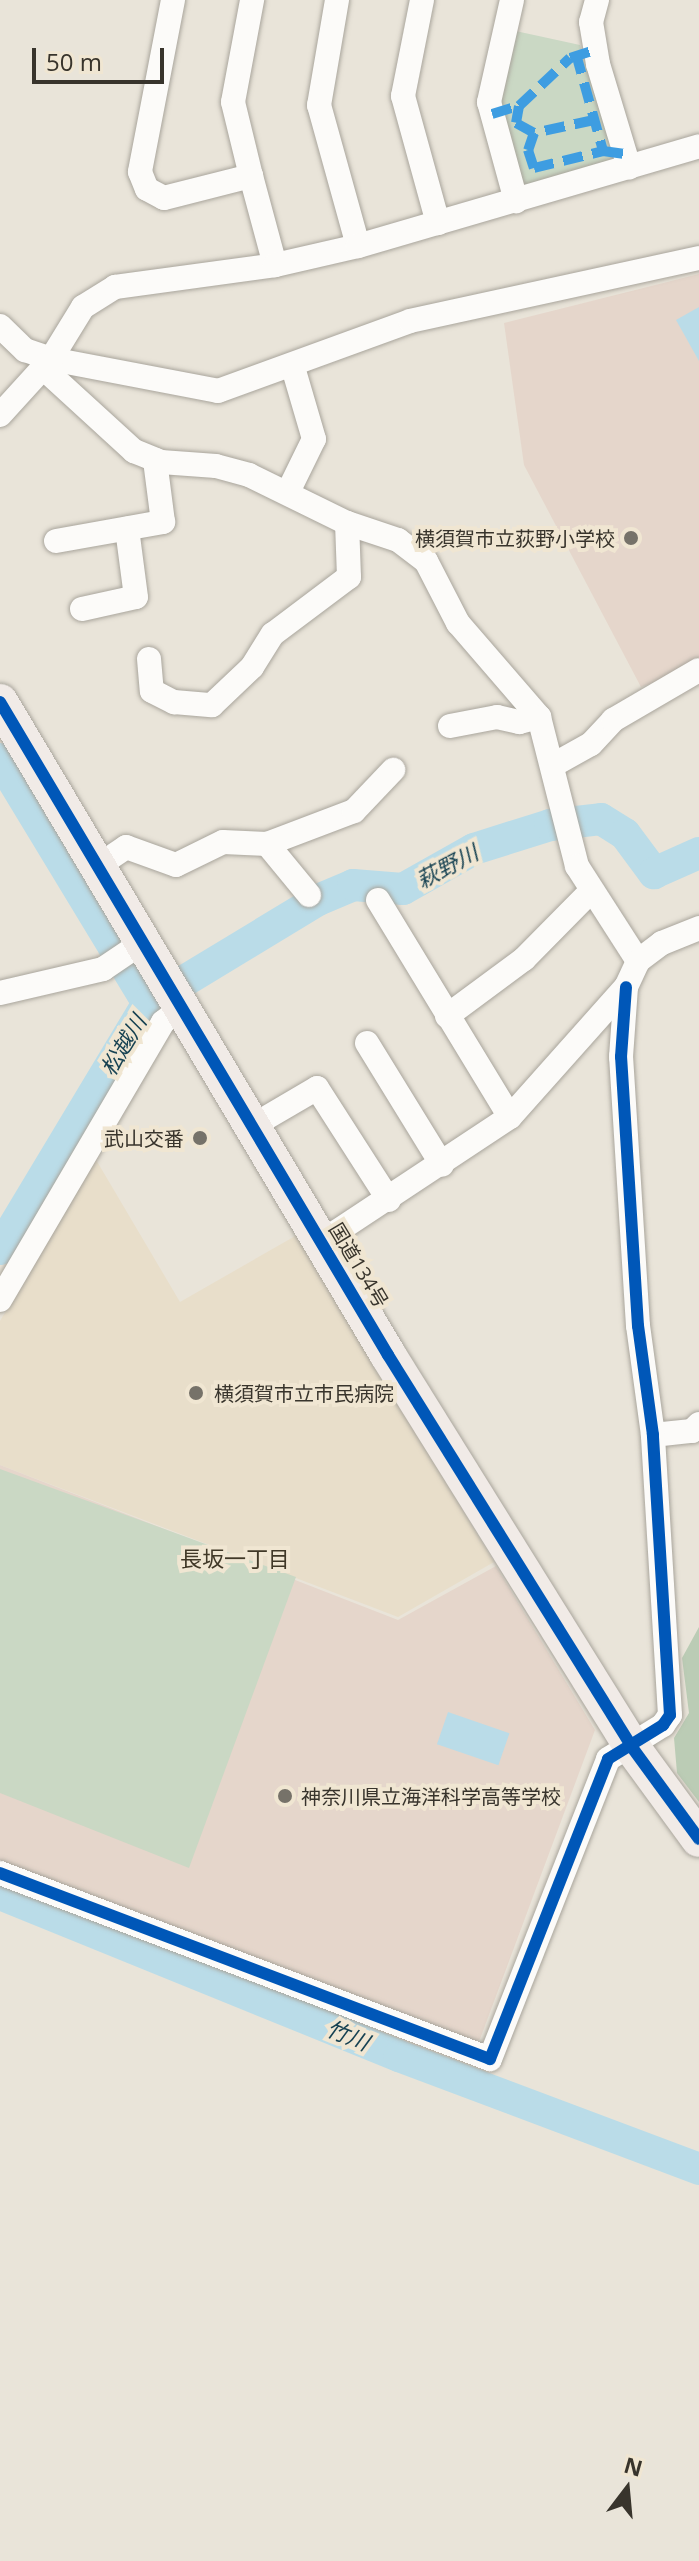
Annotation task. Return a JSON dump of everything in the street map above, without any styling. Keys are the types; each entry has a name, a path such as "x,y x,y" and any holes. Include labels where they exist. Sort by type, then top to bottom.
{"highway":[{"name":"国道134号","path":"0,702 321,1242 631,1746 699,1839"}],"street":[{"path":"173,0 140,172 147,189 164,198 251,176"},
{"path":"252,0 233,102 275,265"},
{"path":"337,0 319,105 358,246"},
{"path":"422,0 403,96 438,223"},
{"path":"512,0 489,102 516,201"},
{"path":"597,0 591,22 598,64 629,167"},
{"path":"0,415 46,363 83,307 115,287 275,265 358,246 699,146"},
{"path":"46,363 218,391 293,367 410,321 699,258"},
{"path":"0,326 25,350 46,363 134,451 155,460 216,466 288,492 347,523 398,540 426,561 458,623 539,717 555,764 570,839 591,891 638,961"},
{"path":"288,492 314,439 293,367"},
{"path":"56,541 163,522 155,460"},
{"path":"149,659 152,691 174,702 212,705 252,667 273,634 349,577 347,523"},
{"path":"82,609 136,597 127,529"},
{"path":"555,764 591,744 613,720 699,670"},
{"path":"450,726 497,717 519,722 539,717"},
{"path":"98,866 126,847 176,865 223,842 267,844 354,811 393,770"},
{"path":"267,844 309,895"},
{"path":"447,1016 524,959 591,891"},
{"path":"378,900 510,1117"},
{"path":"321,1242 442,1165 510,1117 626,987 638,961 662,943 699,928"},
{"path":"0,993 103,969 143,942"},
{"path":"0,1873 490,2059 608,1759 631,1746 670,1715 653,1435 638,1326 621,1057 626,987"},
{"path":"0,1300 163,1022 175,995"},
{"path":"367,1043 442,1165"},
{"path":"254,1125 317,1088 389,1200"},
{"path":"653,1435 692,1431 699,1424"}],"shaded area":[{"name":"横須賀市立荻野小学校","path":"699,274 699,666 641,687 524,465 504,323"},
{"name":"横須賀市立市民病院","path":"95,1158 180,1302 297,1235 494,1562 398,1617 0,1465 0,1321"},
{"name":"神奈川県立海洋科学高等学校","path":"0,1465 398,1620 496,1566 595,1730 480,2039 472,2043 0,1863"}],"green space":[{"path":"511,30 580,45 618,164 523,189 499,100"},
{"path":"0,1469 296,1577 189,1868 0,1793"},
{"path":"699,1627 699,1802 677,1773 674,1738 689,1713 682,1658"}],"water":[{"path":"699,307 699,361 676,320"},
{"path":"448,1712 509,1733 498,1765 437,1744"}],"waterway":[{"name":"松越川","path":"0,759 148,1003 0,1249"},
{"name":"萩野川","path":"148,1003 318,900 353,885 403,889 474,849 550,825 601,819 625,834 654,873 699,853"},
{"name":"竹川","path":"0,1894 399,2056 699,2169"}],"marked path":[{"path":"492,114 519,106 570,58 595,50"},
{"path":"576,54 603,151 625,154"},
{"path":"519,106 516,123 534,133"},
{"path":"594,120 534,133 528,150 534,168 603,151"}],"cycle path":[{"path":"0,702 388,1355 631,1746 699,1839"},
{"path":"0,1873 490,2059 608,1759 663,1725 670,1715 653,1435 638,1326 621,1057 626,987"}],"place":[{"name":"横須賀市立荻野小学校","path":"631,538"},
{"name":"武山交番","path":"200,1138"},
{"name":"横須賀市立市民病院","path":"196,1393"},
{"name":"神奈川県立海洋科学高等学校","path":"285,1796"}],"district":[{"name":"長坂一丁目","path":"235,1559"}]}
